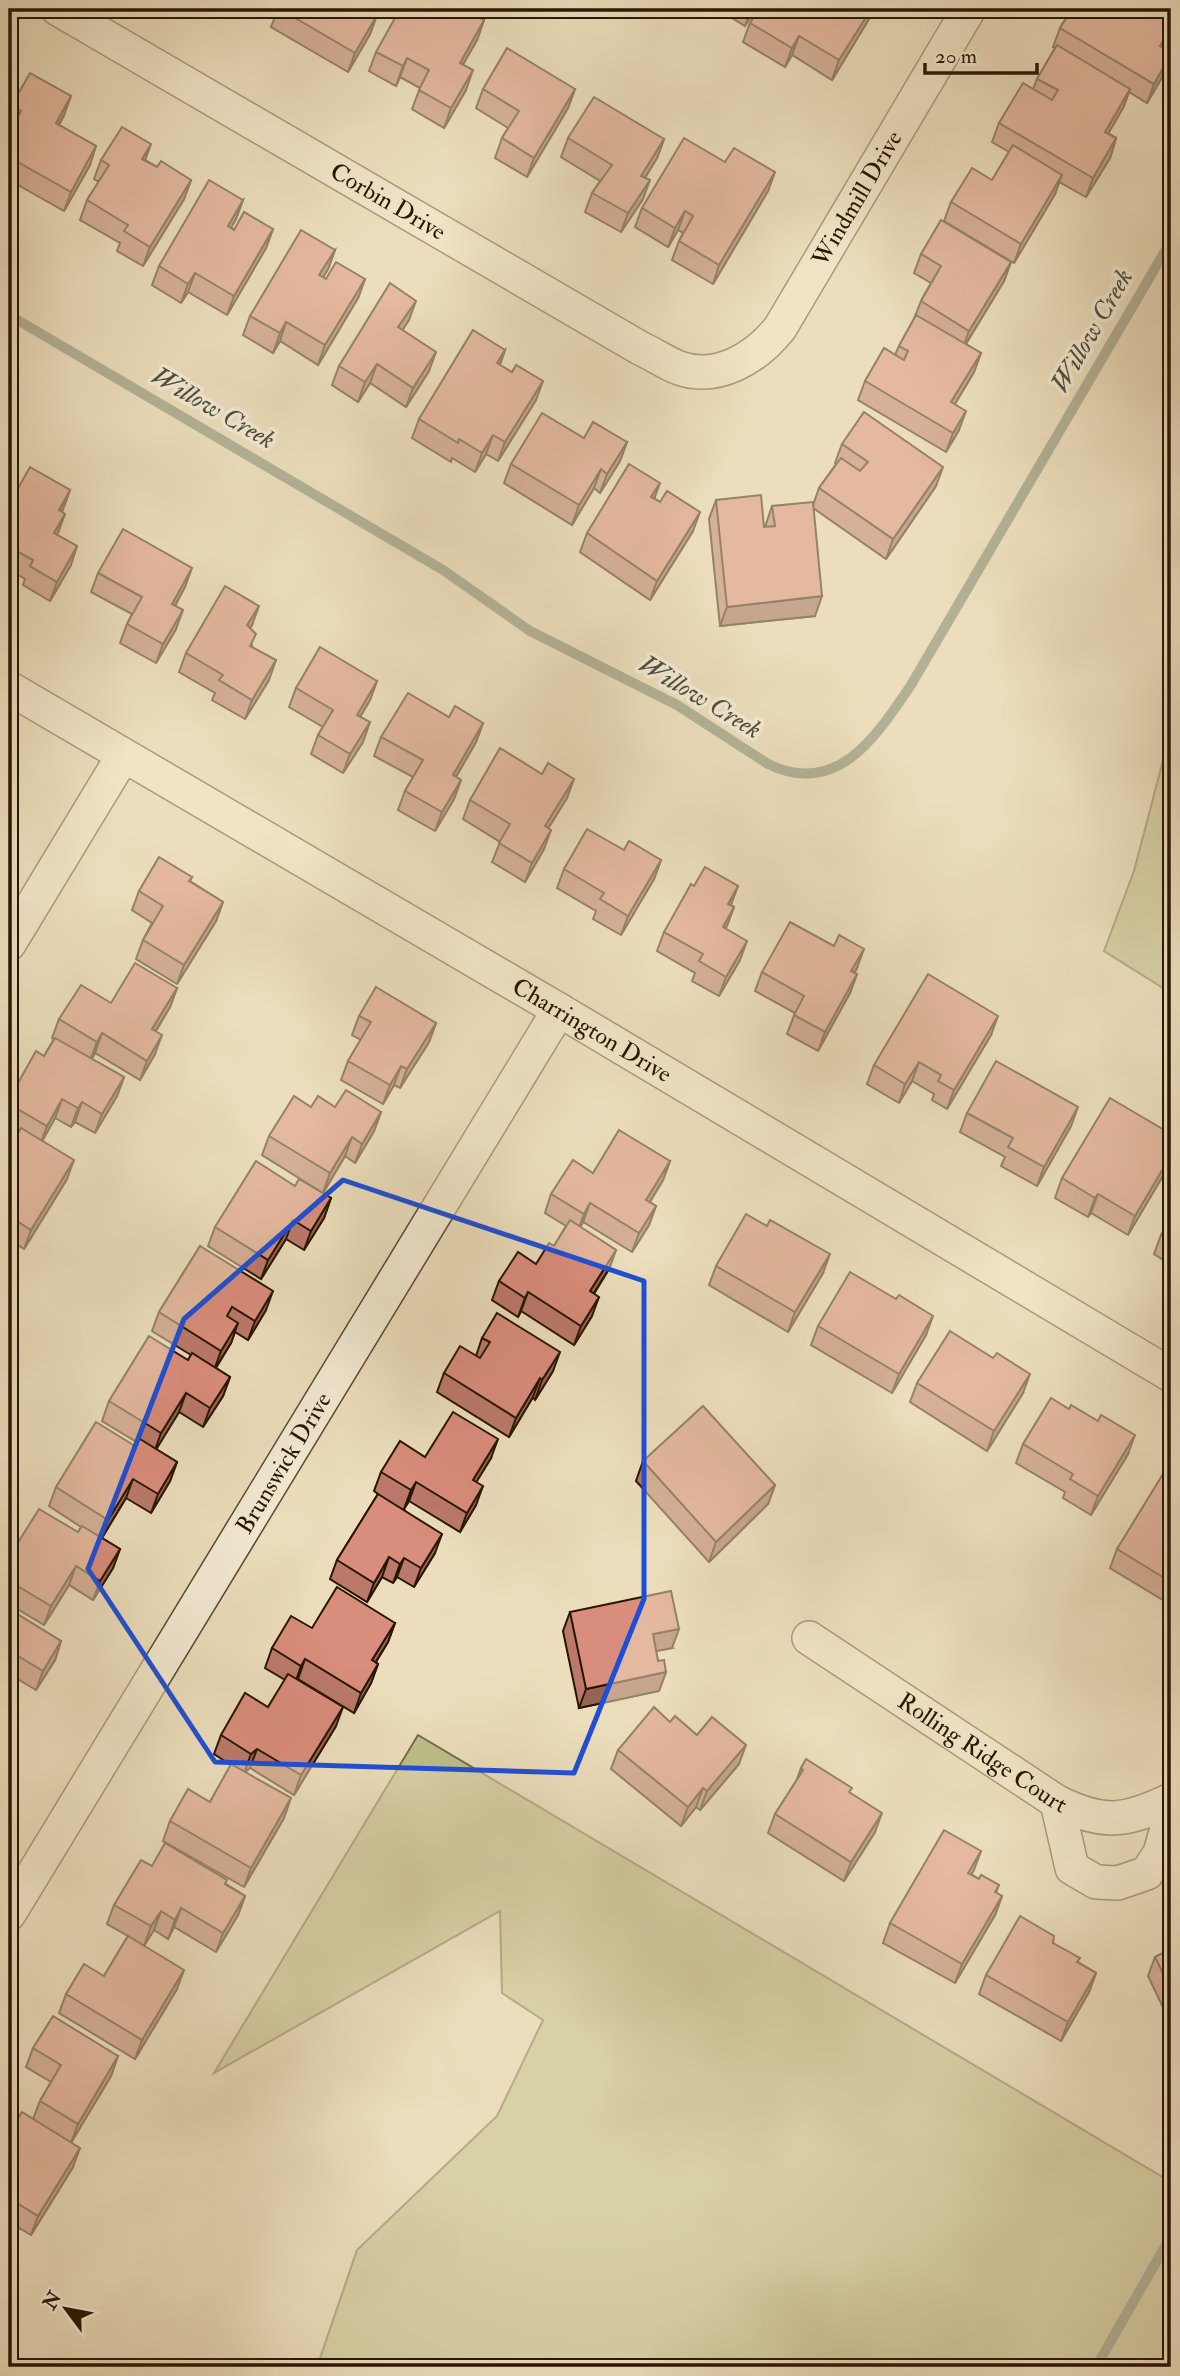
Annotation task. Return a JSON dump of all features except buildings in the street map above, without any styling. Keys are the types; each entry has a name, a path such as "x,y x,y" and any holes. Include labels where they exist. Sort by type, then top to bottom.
{"street":[{"name":"Corbin Drive","path":"58,9 640,348 681,368 705,371 724,368"},
{"name":"Windmill Drive","path":"724,368 759,351 780,328 969,9"},
{"name":"Charrington Drive","path":"9,688 559,1010 1171,1375"},
{"path":"9,944 123,756"},
{"name":"Brunswick Drive","path":"9,1914 559,1010"},
{"name":"Rolling Ridge Court","path":"808,1638 1056,1802 1077,1812 1114,1819 1137,1816 1171,1800"},
{"path":"1056,1802 1072,1868 1096,1882 1118,1883 1147,1873 1160,1853 1171,1814"}],"highlighted area":[{"path":"343,1180 644,1281 644,1599 574,1773 215,1762 88,1569 184,1319"}],"green space":[{"path":"1171,730 1171,993 1104,951 1134,871"},
{"path":"418,1735 1171,2182 1171,2367 317,2367 357,2250 497,2116 543,2020 502,1993 500,1911 214,2073"}],"waterway":[{"name":"Willow Creek","path":"9,315 443,570 530,631 677,705 768,764 793,772 815,773 835,767 853,756 884,723 911,685 1171,241"},
{"path":"1096,2367 1171,2236"}]}
